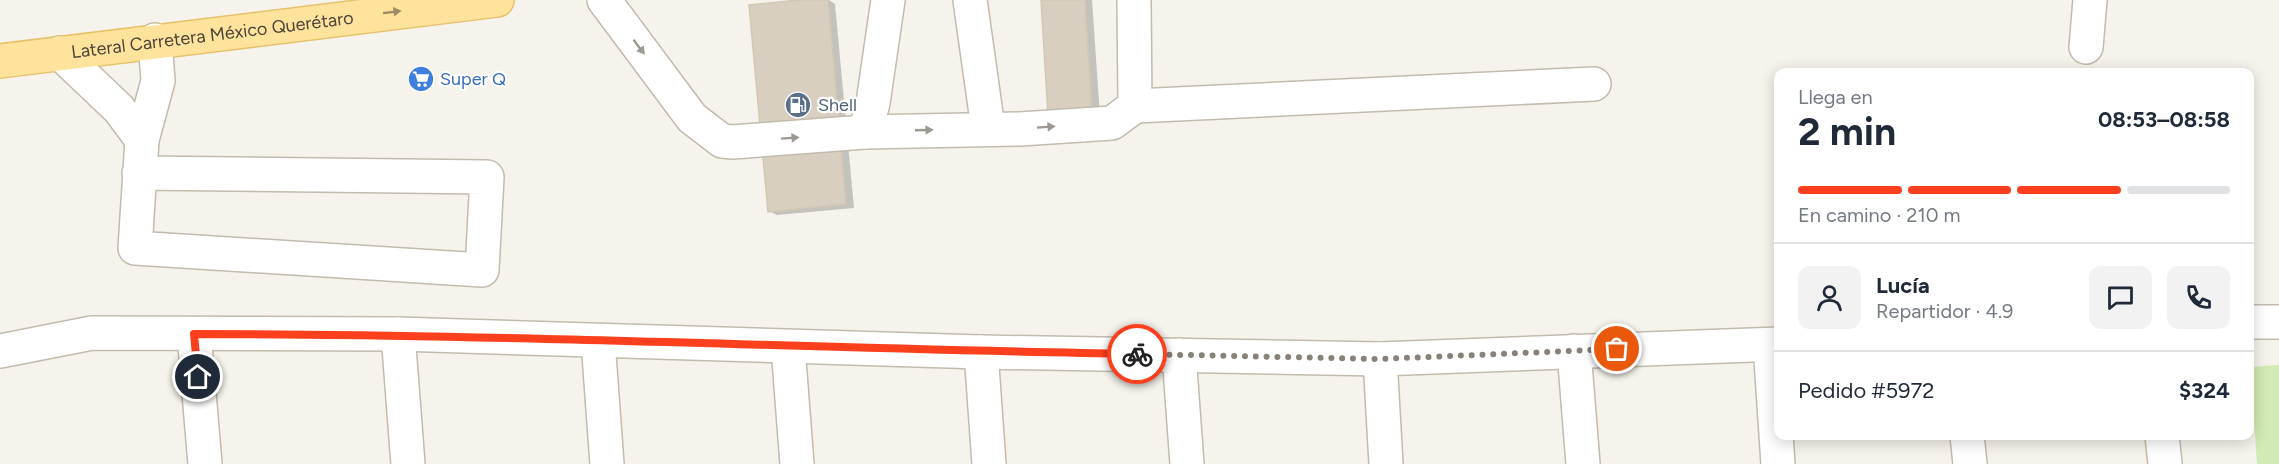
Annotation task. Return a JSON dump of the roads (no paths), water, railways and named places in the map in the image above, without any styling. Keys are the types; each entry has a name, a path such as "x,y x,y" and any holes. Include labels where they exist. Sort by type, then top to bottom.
{"main road":[{"name":"Lateral Carretera México Querétaro","path":"0,61 155,40 497,0"}],"street":[{"path":"604,0 692,118 722,141 866,132 1020,129 1112,123 1135,106 1594,84"},
{"path":"866,132 873,103 888,0"},
{"path":"970,0 988,128"},
{"path":"1134,0 1135,106"},
{"path":"2086,47 2090,0"},
{"path":"139,173 487,177 482,270 135,248 139,173 142,140 158,81 155,40"},
{"path":"60,53 120,109 142,140"},
{"path":"2254,322 2279,321"},
{"path":"0,351 92,333 398,334 981,352 1380,359 1774,345"},
{"path":"194,334 205,464"},
{"path":"398,334 408,464"},
{"path":"598,341 607,464"},
{"path":"788,347 797,464"},
{"path":"1574,351 1583,464"},
{"path":"981,352 989,464"},
{"path":"1179,355 1187,464"},
{"path":"1380,359 1386,464"},
{"path":"1777,440 1778,464"},
{"path":"1968,440 1970,464"},
{"path":"2162,440 2164,464"}],"place":[{"name":"Super Q","path":"421,79"},
{"name":"Shell","path":"798,105"}]}
